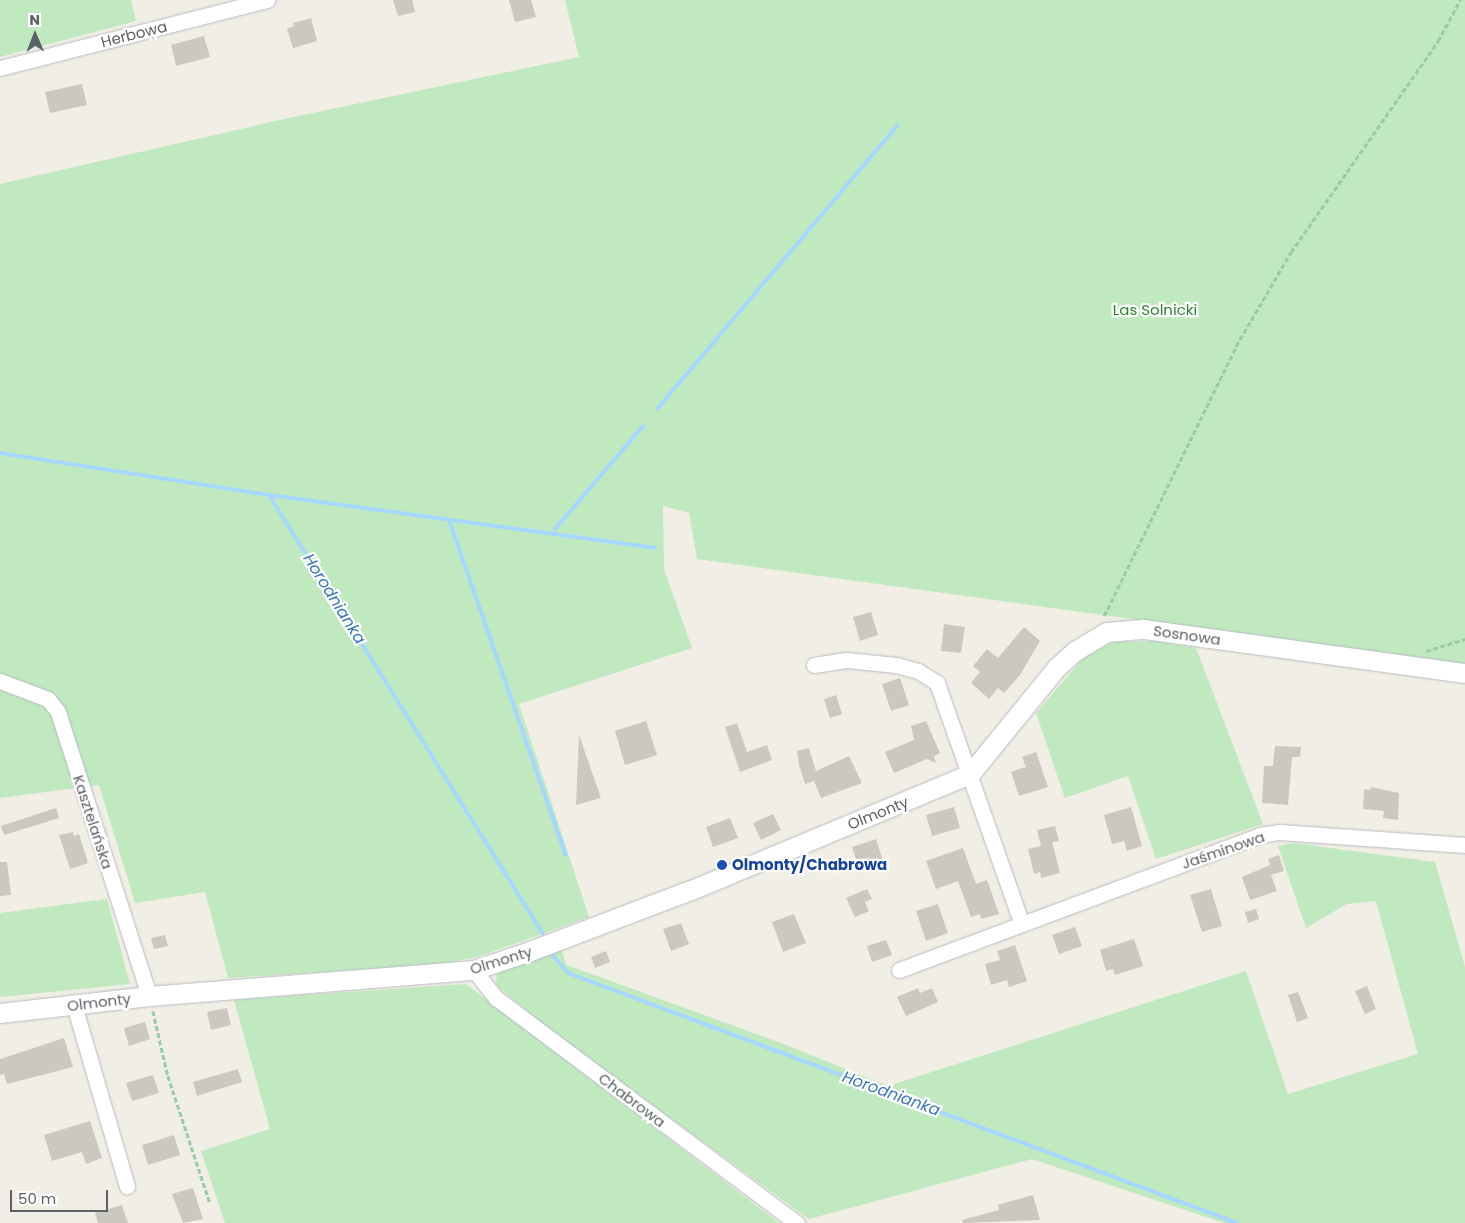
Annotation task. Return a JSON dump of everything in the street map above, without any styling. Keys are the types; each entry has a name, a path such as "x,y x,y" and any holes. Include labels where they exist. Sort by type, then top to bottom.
{"street":[{"name":"Herbowa","path":"0,68 267,0"},
{"name":"Sosnowa","path":"970,774 1056,668 1090,640 1107,632 1143,629 1465,673"},
{"path":"814,665 831,660 896,665 918,671 937,683 1021,922"},
{"name":"Kasztelańska","path":"0,681 48,699 58,712 148,996"},
{"name":"Olmonty","path":"0,1013 148,996 474,970 691,890 970,774"},
{"name":"Jaśminowa","path":"899,970 1021,922 1260,835 1280,832 1465,845"},
{"name":"Chabrowa","path":"474,970 496,998 797,1223"},
{"path":"74,1005 127,1186"}],"path":[{"path":"1107,632 1102,619 1236,346 1291,252 1438,41 1460,0"},
{"path":"148,996 168,1076 210,1203"}],"green space":[{"path":"0,0 131,0 136,21 0,57"},
{"name":"Las Solnicki","path":"565,0 1465,0 1465,665 697,559 689,513 663,506 664,569 692,648 519,704 589,917 477,957 434,965 228,978 205,892 135,903 99,785 0,798 0,184 284,119 579,57"},
{"path":"1154,641 1196,648 1263,824 1156,859 1128,776 1065,798 1036,713 1087,654 1114,642"},
{"path":"1293,843 1435,862 1465,967 1465,1223 1224,1223 1032,1159 809,1219 549,1030 496,985 497,972 561,950 567,965 781,1043 888,1086 1246,971 1288,1094 1418,1054 1376,901 1347,904 1306,928 1278,846"},
{"path":"107,899 130,984 0,997 0,913"},
{"path":"466,984 779,1223 225,1223 201,1151 270,1129 234,1000"}],"building":[{"path":"393,0 412,0 415,12 398,16"},
{"path":"509,0 531,0 536,17 515,22"},
{"path":"311,18 317,41 293,48 287,29 294,26 293,23"},
{"path":"204,36 210,57 176,66 171,45"},
{"path":"82,84 87,105 50,113 45,92"},
{"path":"871,612 878,635 860,641 853,617"},
{"path":"944,624 965,627 961,653 941,651"},
{"path":"1024,627 1040,641 1020,675 1004,693 998,688 989,699 971,683 980,672 973,666 987,649 998,658"},
{"path":"900,678 909,705 891,711 882,684"},
{"path":"836,695 842,714 830,718 824,699"},
{"path":"646,721 657,755 625,765 615,731"},
{"path":"926,721 940,753 934,756 936,763 927,759 894,773 885,752 914,740 911,726"},
{"path":"737,723 747,752 767,745 772,760 740,772 725,727"},
{"path":"579,735 601,798 576,805"},
{"path":"1275,746 1301,747 1300,757 1292,757 1288,805 1262,803 1264,766 1273,766"},
{"path":"809,748 816,771 849,756 862,783 821,798 814,781 805,784 799,765 797,751"},
{"path":"1036,752 1048,787 1019,796 1011,772 1026,767 1022,757"},
{"path":"1371,787 1399,793 1398,820 1383,818 1384,811 1363,809 1364,789 1370,790"},
{"path":"954,807 960,828 932,836 926,815"},
{"path":"1131,807 1142,846 1127,851 1124,841 1112,844 1104,815"},
{"path":"56,808 59,818 4,835 1,826"},
{"path":"773,814 781,830 761,840 753,823"},
{"path":"730,818 738,838 713,847 706,827"},
{"path":"1055,826 1059,841 1052,842 1060,873 1041,878 1040,872 1034,874 1028,849 1041,846 1037,830"},
{"path":"73,832 74,836 79,834 88,863 70,869 59,835"},
{"path":"876,839 883,861 859,869 852,847"},
{"path":"963,848 976,884 987,880 999,914 981,919 980,914 971,917 958,881 936,889 926,861"},
{"path":"1279,855 1284,871 1271,875 1277,891 1250,900 1242,877 1270,865 1268,859"},
{"path":"0,862 7,862 11,895 0,896"},
{"path":"867,889 872,899 865,902 869,911 855,917 846,898"},
{"path":"1211,889 1222,926 1202,932 1190,895"},
{"path":"938,904 948,933 926,941 916,911"},
{"path":"1256,909 1259,919 1248,923 1245,912"},
{"path":"794,914 806,943 783,952 772,922"},
{"path":"681,923 689,944 671,951 663,929"},
{"path":"1075,927 1082,946 1059,954 1052,935"},
{"path":"165,935 168,946 154,949 151,938"},
{"path":"1134,939 1143,966 1115,975 1113,969 1106,971 1100,950"},
{"path":"886,940 892,955 872,962 867,946"},
{"path":"1015,945 1027,981 1009,987 1007,980 991,985 985,964 1000,960 997,951"},
{"path":"606,951 610,962 595,968 591,957"},
{"path":"1367,986 1376,1009 1365,1014 1355,991"},
{"path":"918,988 920,993 932,988 938,1002 906,1016 897,997"},
{"path":"1298,992 1308,1018 1297,1022 1288,995"},
{"path":"227,1008 231,1025 211,1030 207,1012"},
{"path":"145,1022 150,1039 129,1046 124,1028"},
{"path":"64,1038 73,1067 7,1084 4,1074 0,1075 0,1059"},
{"path":"238,1069 242,1082 197,1096 193,1082"},
{"path":"153,1075 159,1093 132,1101 126,1083"},
{"path":"90,1121 102,1158 86,1164 82,1152 52,1161 44,1135"},
{"path":"174,1135 180,1155 148,1165 142,1145"},
{"path":"193,1188 203,1219 183,1223 172,1194"},
{"path":"1033,1195 1040,1220 963,1223 962,1220 999,1210 998,1205"},
{"path":"122,1205 128,1223 98,1223 95,1213"}],"waterway":[{"path":"657,409 898,125"},
{"path":"555,529 643,426"},
{"name":"Horodnianka","path":"0,453 269,495 543,934"},
{"path":"269,495 654,548"},
{"path":"449,520 565,854"},
{"name":"Horodnianka","path":"552,955 568,973 1237,1223"}],"place":[{"name":"Olmonty/Chabrowa","path":"722,865"}]}
